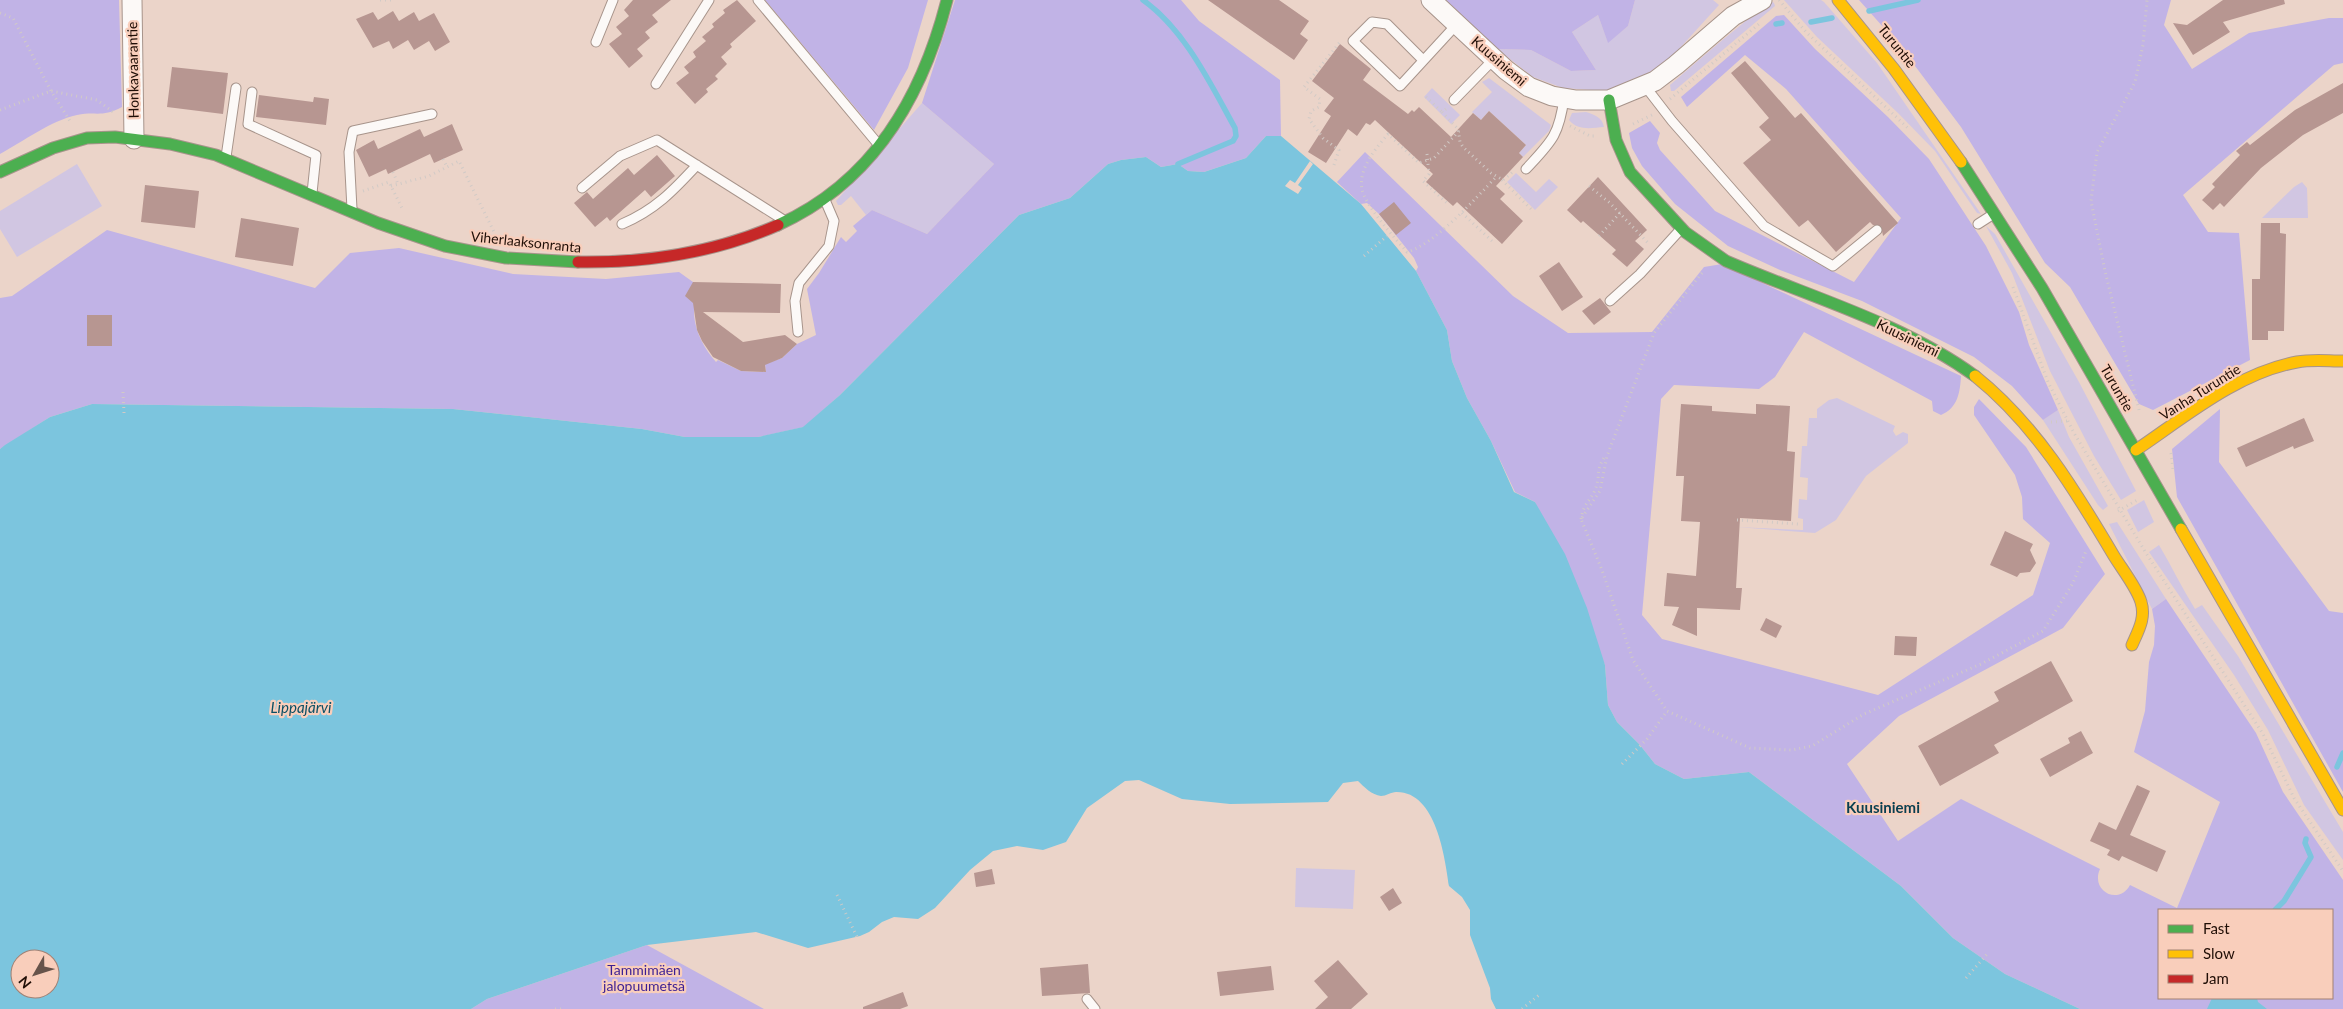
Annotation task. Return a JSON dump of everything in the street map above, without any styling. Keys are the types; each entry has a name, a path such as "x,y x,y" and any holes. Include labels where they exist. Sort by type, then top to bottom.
{"street":[{"name":"Honkavaarantie","path":"132,0 134,139"},
{"name":"Viherlaaksonranta","path":"0,172 42,152 72,141 91,137 134,139 200,150 399,232 448,247 482,254 548,262 591,263 646,261 704,251 735,244 786,222 825,200 858,171 880,146 919,86 940,28 947,0"},
{"name":"Kuusiniemi","path":"1432,0 1494,59 1529,88 1564,98 1609,100 1645,86 1676,66 1737,8 1769,5"},
{"name":"Turuntie","path":"1838,0 1894,67 1929,113 1996,212 2136,450 2156,490 2343,810"},
{"name":"Kuusiniemi","path":"1609,100 1614,132 1626,165 1680,230 1708,251 1726,261 1881,325 1939,352 1984,382 2035,434 2141,601 2143,620 2132,645"},
{"name":"Vanha Turuntie","path":"2136,450 2251,377 2294,363 2318,360 2343,361"}],"lane":[{"path":"596,42 613,0"},
{"path":"656,84 709,0"},
{"path":"758,0 880,146"},
{"path":"1423,60 1387,24 1372,22 1353,41 1400,86 1457,24"},
{"path":"1454,100 1494,59"},
{"path":"1645,86 1764,226 1833,266 1877,230"},
{"path":"225,159 236,88"},
{"path":"252,92 248,124 316,155 312,195"},
{"path":"1526,168 1551,143 1561,122 1564,98"},
{"path":"352,212 349,152 353,132 432,114"},
{"path":"582,188 620,156 658,140 786,222"},
{"path":"622,224 643,215 666,198 697,165"},
{"path":"798,332 795,301 799,283 829,246 834,221 825,200"},
{"path":"1978,224 1996,212"},
{"path":"1610,301 1640,274 1680,230"},
{"path":"1086,999 1095,1009"}],"path":[{"path":"380,0 395,0"},
{"path":"1779,0 1806,32 1915,136"},
{"path":"2139,410 2105,271 2091,201 2097,152 2135,82 2143,44 2147,0"},
{"path":"1769,5 1783,5"},
{"path":"0,13 13,18 50,91 71,123"},
{"path":"1561,122 1590,136 1614,132 1640,122 1661,107 1762,22"},
{"path":"1334,165 1339,150 1324,138 1309,118 1311,111 1319,107 1320,99 1304,87 1338,42 1353,41"},
{"path":"0,110 50,91 97,100 123,119 113,119"},
{"path":"1426,97 1459,131 1460,142 1464,147 1496,177 1501,179 1533,211"},
{"path":"1442,112 1454,100"},
{"path":"63,128 78,120"},
{"path":"1459,131 1434,158 1419,163 1388,134 1372,154 1364,173 1362,189 1377,216 1407,252 1416,250 1462,212 1496,177"},
{"path":"1427,154 1429,174 1423,181 1448,204"},
{"path":"443,159 447,167"},
{"path":"391,186 429,176 459,161 497,238"},
{"path":"1501,179 1506,178 1520,167 1526,168"},
{"path":"393,172 398,184"},
{"path":"350,195 389,182 406,216"},
{"path":"1589,186 1620,213 1658,253"},
{"path":"1462,212 1492,242"},
{"path":"1599,236 1620,213"},
{"path":"1364,256 1388,236"},
{"path":"1581,519 1600,491 1608,453 1654,333 1708,266"},
{"path":"2012,284 2048,382 2074,432 2120,510 2263,734 2294,798 2343,871"},
{"path":"123,392 124,413"},
{"path":"2095,526 2171,481 2173,466 2170,447"},
{"path":"1608,453 1599,465 1595,490 1584,506 1581,519 1602,570 1633,660 1667,711 1750,748 1792,750 1812,746 1864,714 1981,664 2043,631 2073,582 2087,548"},
{"path":"1737,520 1798,524"},
{"path":"1622,764 1647,739 1667,711"},
{"path":"837,895 858,939"},
{"path":"1966,978 1988,952"},
{"path":"1522,1009 1539,995"},
{"path":"555,1009 562,1009"}],"shaded area":[{"path":"1635,0 1713,0 1719,5 1669,60 1640,78 1605,91 1563,88 1533,77 1497,49 1531,50 1571,71 1596,70 1572,32 1598,15 1608,42 1628,26"},
{"path":"1784,0 1821,0 1824,2 1877,63 1981,214 1977,213 1935,151 1898,113 1817,37"},
{"path":"1771,1 1775,6 1674,91 1671,91 1670,85"},
{"path":"1489,78 1551,125 1549,131 1523,157 1519,153 1526,145 1489,111 1481,120 1472,112 1492,92 1482,82"},
{"path":"1432,88 1460,115 1451,124 1424,97"},
{"path":"922,103 994,164 927,234 872,210 866,215 851,196 841,205 838,205 836,201"},
{"path":"1586,112 1600,119 1604,127 1576,126 1569,120 1572,113"},
{"path":"77,164 102,206 17,257 0,229 0,211"},
{"path":"1516,173 1536,192 1549,179 1558,187 1535,210 1507,182"},
{"path":"2302,182 2307,188 2308,218 2262,218 2294,187"},
{"path":"1986,226 1995,234 2079,382 2136,491 2121,500 2094,456 2050,371 2012,273"},
{"path":"1837,398 1895,426 1893,431 1896,436 1903,432 1908,434 1908,443 1866,476 1836,520 1815,533 1736,527 1803,530 1803,519 1798,518 1799,499 1807,500 1808,478 1800,477 1802,446 1807,446 1809,418 1817,418 1817,409 1829,400"},
{"path":"2058,410 2069,437 2108,506 2103,510 2043,420"},
{"path":"2144,500 2154,522 2138,532 2127,510"},
{"path":"2117,522 2166,599 2152,609 2109,524"},
{"path":"2159,545 2195,609 2202,605 2238,656 2343,832 2343,860 2304,805 2268,730 2234,675 2149,552"},
{"path":"1296,868 1355,870 1353,909 1295,907"}],"green space":[{"path":"0,0 119,0 122,107 99,114 84,114 67,118 47,127 0,154"},
{"path":"765,0 928,0 908,68 874,130"},
{"path":"955,0 1181,0 1199,21 1280,80 1281,136 1266,136 1246,158 1204,172 1188,171 1178,164 1161,167 1146,157 1121,160 1108,164 1070,198 1019,215 840,395 804,427 758,437 685,437 642,429 453,409 92,404 50,417 0,449 0,298 12,296 107,230 315,288 350,253 399,248 513,274 606,279 679,272 693,282 695,295 694,314 698,334 716,362 718,360 741,371 766,372 765,364 782,358 797,344 816,335 807,289 841,237 846,242 857,231 853,226 872,210 927,234 994,164 922,103"},
{"path":"1446,0 1635,0 1628,26 1608,43 1598,15 1572,32 1596,70 1571,71 1531,50 1497,49"},
{"path":"1859,0 2171,0 2164,25 2192,69 2249,33 2329,18 2343,18 2343,63 2334,65 2183,195 2208,232 2239,233 2250,360 2153,410 2139,404 2070,287 2045,263 1961,127 1900,46"},
{"path":"1784,15 1815,49 1888,117 1929,159 1986,246 2019,312 2029,345 2058,410 2043,420 2012,386 1974,357 1862,301 1780,270 1728,246 1675,204 1642,166 1632,148 1629,133 1650,121 1660,133 1657,143 1660,150 1715,211 1854,282 1901,218 1786,89 1745,55 1687,107 1681,97 1776,16"},
{"path":"1365,152 1513,296 1568,333 1652,332 1704,267 1722,264 1961,376 1959,394 1955,404 1941,415 1933,411 1932,401 1804,332 1775,377 1759,389 1674,385 1661,399 1642,615 1662,639 1878,695 2033,595 2050,543 2023,519 2022,497 2015,475 1974,415 1974,407 1979,399 2026,447 2105,574 2063,628 1899,716 1847,764 1898,841 1961,799 2100,869 2099,884 2107,893 2119,894 2130,885 2177,908 2220,802 2134,752 2145,711 2149,662 2154,645 2155,626 2152,609 2166,599 2256,733 2283,792 2343,880 2343,1009 2080,1009 2005,974 1953,938 1901,886 1749,772 1684,779 1655,764 1640,745 1617,722 1608,705 1605,665 1535,502 1515,492 1491,441 1467,398 1452,361 1447,330 1416,271 1418,267 1414,258 1379,214 1367,203 1361,204 1337,182"},
{"path":"2220,409 2219,462 2329,611 2343,613 2343,792 2177,497 2172,449"},
{"name":"Tammimäen jalopuumetsä","path":"647,945 764,1009 471,1009 487,999"}],"water":[{"name":"Lippajärvi","path":"1266,136 1281,136 1361,204 1416,271 1447,330 1452,361 1467,398 1491,441 1514,492 1535,502 1565,554 1587,608 1605,665 1608,705 1617,722 1640,745 1655,764 1684,779 1749,772 1901,886 1953,938 2005,974 2080,1009 1496,1009 1470,935 1470,910 1462,897 1449,886 1445,859 1436,828 1421,802 1410,795 1396,792 1383,796 1374,794 1358,781 1343,783 1328,802 1230,804 1182,799 1139,780 1125,781 1087,808 1066,842 1043,850 1017,846 993,851 970,870 935,908 918,919 894,917 860,936 808,948 756,932 647,945 487,999 471,1009 0,1009 0,449 5,445 50,417 92,404 453,409 642,429 685,437 758,437 803,427 840,395 1019,215 1070,198 1108,164 1121,160 1146,157 1161,167 1178,164 1188,171 1204,172 1246,158"},
{"path":"2212,999 2257,999 2258,1002 2267,1009 2207,1009"}],"pier":[{"path":"1310,161 1313,164 1298,185 1302,188 1298,194 1285,186 1290,180 1295,183"}],"building":[{"path":"633,0 671,0 652,15 658,22 645,32 650,38 637,49 643,56 629,68 609,44 622,34 616,27 629,16 624,10"},
{"path":"737,0 756,21 730,44 732,47 721,57 727,64 715,76 718,79 706,89 708,92 695,104 676,83 689,73 684,67 696,57 693,52 706,41 702,37 714,27 712,24 725,13 723,10"},
{"path":"1208,0 1279,0 1309,21 1300,34 1308,40 1294,60"},
{"path":"2223,0 2284,0 2285,4 2223,22 2230,32 2193,55 2173,23 2187,25"},
{"path":"393,11 399,21 414,12 419,21 434,13 450,42 435,51 429,41 414,50 408,40 393,49 389,41 373,48 356,19 373,12 378,20"},
{"path":"1340,44 1371,69 1363,80 1408,114 1412,110 1414,112 1419,107 1451,137 1473,113 1481,120 1489,111 1526,145 1519,153 1523,157 1496,186 1505,194 1500,199 1523,221 1502,244 1457,202 1453,206 1426,182 1433,174 1375,120 1370,125 1366,123 1357,136 1348,129 1326,163 1308,152 1331,116 1324,111 1334,98 1312,81"},
{"path":"1745,61 1795,118 1801,113 1898,223 1883,236 1881,226 1873,225 1870,222 1836,252 1808,220 1799,227 1743,163 1771,140 1759,127 1769,118 1731,73"},
{"path":"172,67 228,73 223,114 167,107"},
{"path":"2343,83 2343,113 2303,135 2261,168 2224,207 2220,203 2213,210 2202,200 2215,187 2212,184 2240,155 2236,151 2247,142 2250,145 2295,110"},
{"path":"259,95 313,102 314,97 329,99 326,125 256,117"},
{"path":"452,124 463,150 434,163 430,154 388,174 386,169 369,177 356,150 374,140 378,149 420,129 424,137"},
{"path":"657,155 675,176 651,197 645,190 610,221 607,217 595,227 574,203 587,192 593,199 628,168 634,175"},
{"path":"1598,177 1647,230 1635,241 1644,249 1627,267 1612,254 1616,250 1583,221 1581,223 1567,210"},
{"path":"145,185 199,191 195,228 141,222"},
{"path":"1394,202 1411,223 1396,235 1379,214"},
{"path":"241,218 299,228 293,266 235,257"},
{"path":"2261,223 2280,223 2280,233 2286,234 2284,331 2268,331 2268,340 2252,340 2252,279 2260,279"},
{"path":"1559,262 1583,297 1562,311 1539,276"},
{"path":"693,282 781,284 780,313 703,312 743,342 785,335 797,344 782,358 765,365 766,372 741,371 713,357 697,330 693,303 685,296"},
{"path":"1600,298 1611,312 1594,325 1582,311"},
{"path":"87,315 112,315 112,346 87,346"},
{"path":"1681,404 1712,406 1712,411 1756,414 1756,404 1790,406 1787,451 1795,452 1791,521 1740,518 1736,588 1742,588 1740,610 1697,608 1697,636 1672,625 1679,607 1664,606 1667,573 1696,576 1700,522 1681,521 1684,476 1676,476"},
{"path":"2304,418 2314,441 2294,449 2293,446 2246,467 2237,448"},
{"path":"2005,531 2033,544 2030,550 2036,563 2030,572 2020,573 2017,577 1990,565"},
{"path":"1766,618 1782,626 1776,638 1760,630"},
{"path":"1895,636 1917,637 1916,656 1894,655"},
{"path":"2051,661 2073,701 1994,745 1999,753 1940,786 1918,746 1999,701 1994,692"},
{"path":"2081,731 2093,753 2050,777 2040,759 2070,743 2068,738"},
{"path":"2137,785 2150,791 2130,835 2166,851 2157,872 2122,856 2119,861 2107,855 2110,850 2090,841 2099,822 2116,830"},
{"path":"992,869 995,884 976,887 974,873"},
{"path":"1393,888 1402,903 1389,911 1380,897"},
{"path":"1338,960 1368,994 1351,1009 1315,1009 1328,997 1314,981"},
{"path":"1088,964 1090,993 1042,996 1040,968"},
{"path":"1271,966 1274,990 1220,996 1217,972"},
{"path":"903,992 908,1006 900,1009 863,1009 863,1007"}],"waterway":[{"path":"1143,0 1172,26 1184,42 1206,76 1235,128 1236,136 1233,141 1178,164"},
{"path":"1869,11 1918,0"},
{"path":"1811,22 1832,18"},
{"path":"1776,24 1782,23"},
{"path":"2337,767 2343,753"},
{"path":"2276,909 2284,901 2311,857 2305,843 2306,839"}],"traffic: fast":[{"path":"778,225 812,207 841,185 867,161 889,133 908,103 923,70 947,0"},
{"path":"1609,100 1616,140 1630,172 1685,232 1726,261 1886,325 1917,340 1975,376"},
{"path":"0,172 53,148 87,138 115,137 170,144 216,155 378,223 445,246 506,258 578,262"},
{"path":"1961,162 2042,288 2181,529"}],"traffic: slow":[{"path":"1838,0 1894,69 1961,162"},
{"path":"2136,450 2212,398 2253,376 2297,362 2314,360 2343,361"},
{"path":"1975,376 2017,415 2052,459 2133,585 2141,602 2143,614 2132,645"},
{"path":"2181,529 2343,810"}],"traffic: jam":[{"path":"578,262 629,261 680,254 729,243 778,225"}],"district":[{"name":"Kuusiniemi","path":"1883,808"}]}
